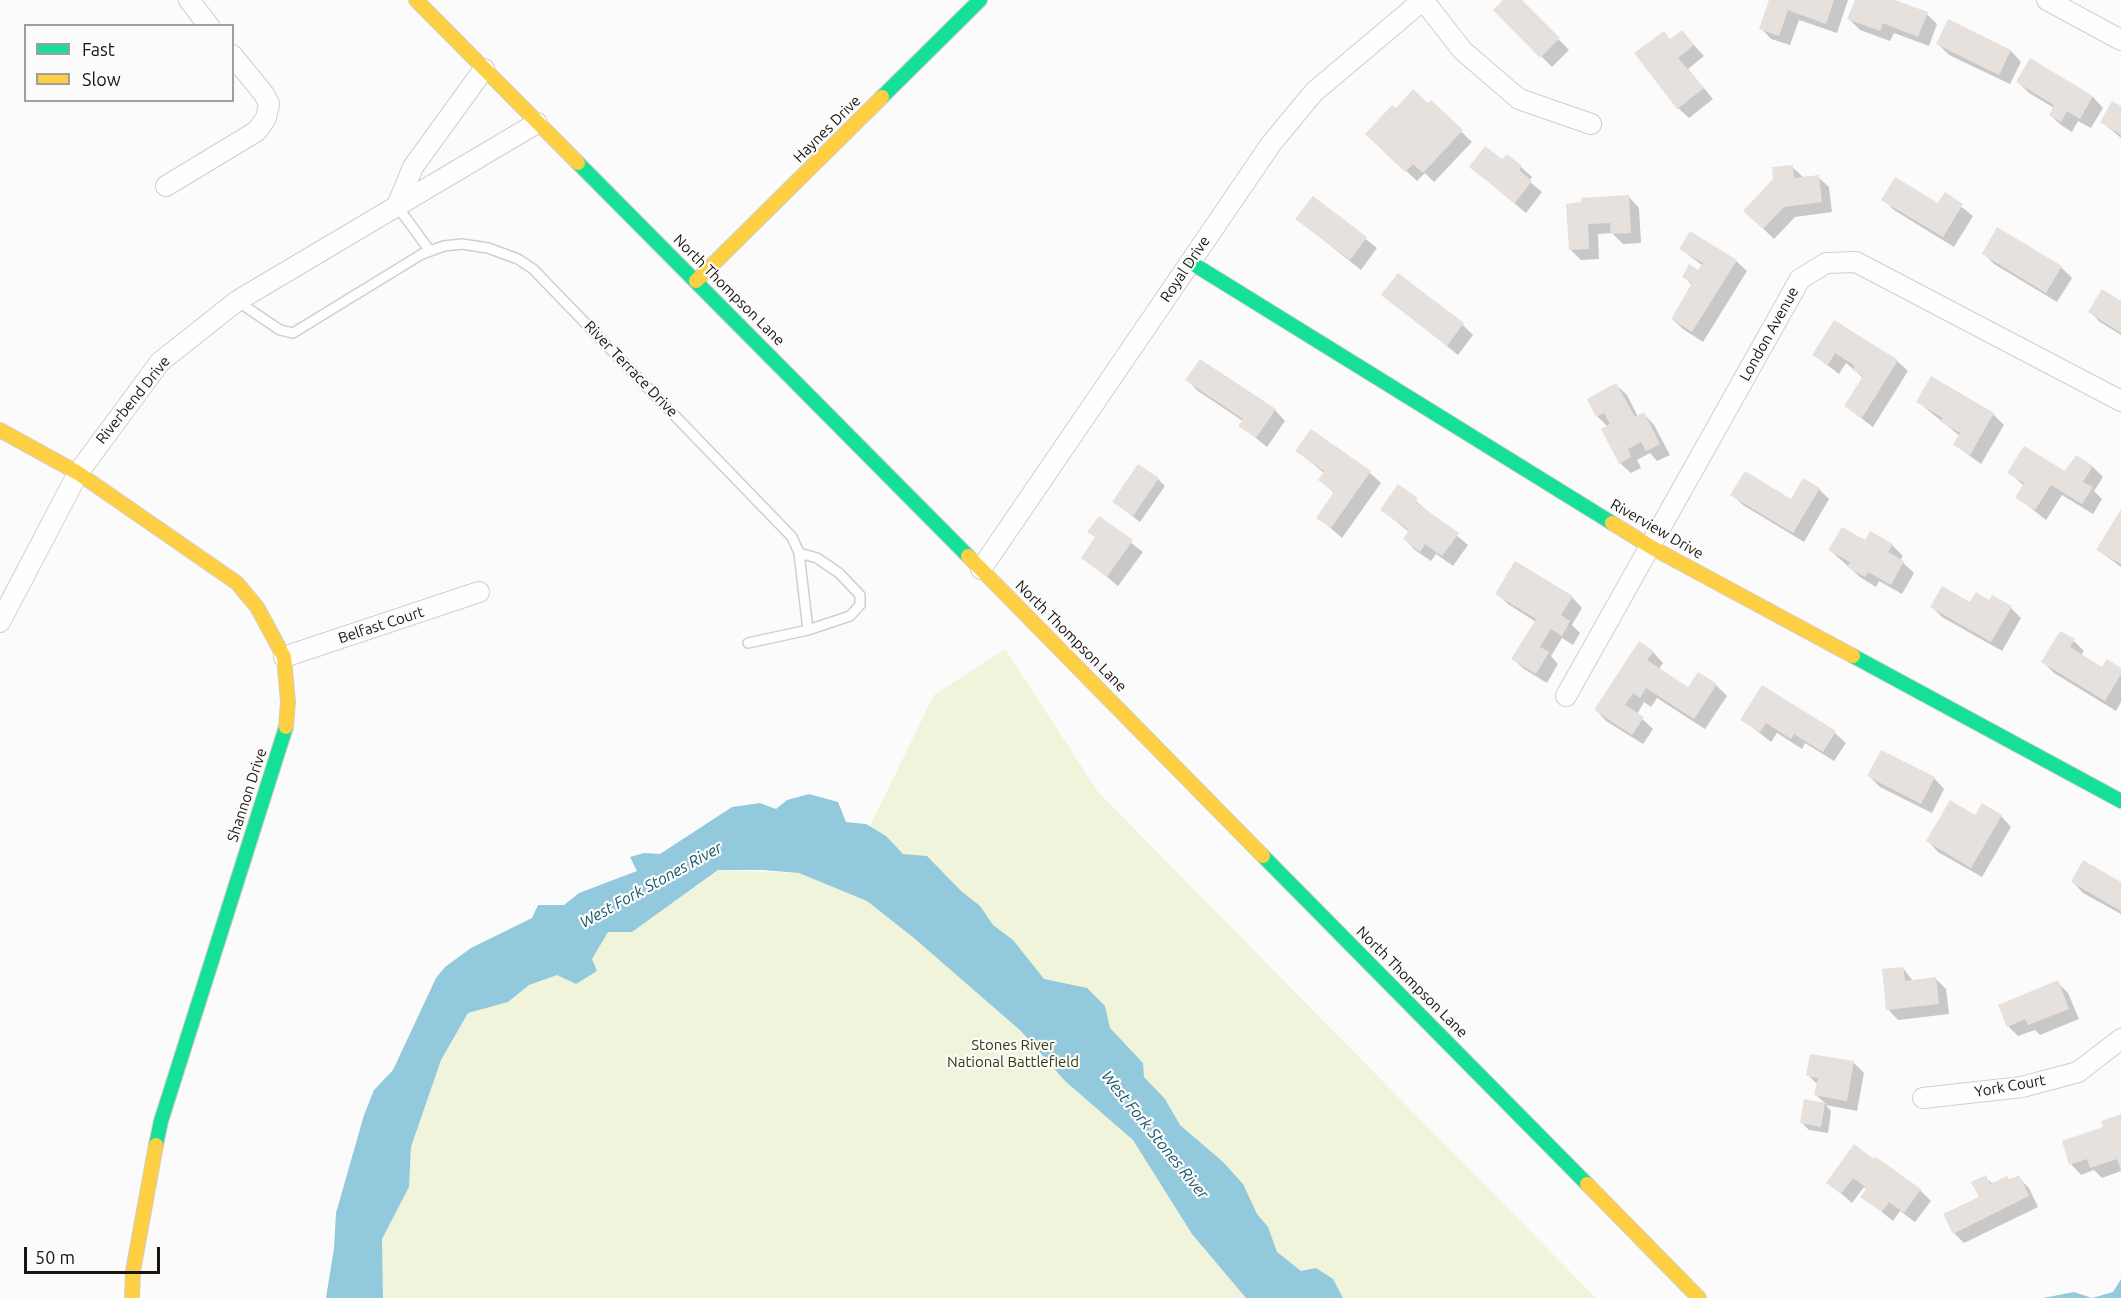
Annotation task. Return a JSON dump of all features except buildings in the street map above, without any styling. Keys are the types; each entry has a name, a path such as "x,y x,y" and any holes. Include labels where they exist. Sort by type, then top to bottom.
{"street":[{"path":"189,0 207,24"},
{"name":"North Thompson Lane","path":"416,0 981,569 1694,1293"},
{"name":"Haynes Drive","path":"696,281 980,0"},
{"path":"1423,0 1463,51 1519,99 1591,124"},
{"name":"Royal Drive","path":"981,569 1271,144 1314,92 1423,0"},
{"path":"2047,0 2121,40"},
{"path":"166,186 257,131 266,118 269,104 264,94 234,57"},
{"path":"398,206 413,167 484,69"},
{"name":"Riverbend Drive","path":"0,622 78,473 160,362 237,301 537,123"},
{"name":"Riverview Drive","path":"1190,262 1651,547 2121,801"},
{"name":"London Avenue","path":"1566,696 1800,279 1826,263 1856,262 2121,400"},
{"name":"Shannon Drive","path":"0,430 78,473 237,583 257,607 284,657 288,702 286,726 161,1120 133,1270 132,1298"},
{"name":"Belfast Court","path":"284,657 479,592"},
{"name":"York Court","path":"1923,1098 2022,1088 2078,1072 2121,1039"}],"lane":[{"path":"398,206 430,251"},
{"name":"River Terrace Drive","path":"237,301 280,330 292,333 430,251 462,244 505,252 533,269 778,519 792,537 799,553 808,630"},
{"path":"748,643 808,630 850,616 860,605 860,594 839,573 817,558 799,553"}],"green space":[{"name":"Stones River National Battlefield","path":"1005,649 1098,792 1596,1298 383,1298 382,1239 409,1187 411,1147 441,1060 468,1013 500,1004 529,985 551,977 608,932 632,932 719,870 846,875 934,695"}],"water":[{"name":"West Fork Stones River","path":"809,794 838,802 846,822 866,824 886,836 903,854 927,856 961,891 980,906 993,925 1013,940 1044,979 1087,988 1105,1006 1110,1028 1143,1063 1144,1077 1165,1099 1180,1125 1223,1162 1243,1184 1257,1214 1268,1227 1277,1252 1301,1271 1316,1268 1333,1279 1343,1298 1246,1298 1192,1234 1133,1140 1065,1081 1021,1031 914,938 867,901 799,873 718,870 632,932 608,932 592,959 597,971 576,984 557,975 529,985 508,1002 468,1013 441,1060 411,1147 409,1187 382,1239 383,1298 326,1298 334,1248 336,1213 364,1115 374,1090 393,1070 436,978 445,967 471,948 532,918 538,905 564,905 579,893 637,871 630,857 644,853 660,854 732,807 760,803 776,809 787,800"},
{"path":"2121,1279 2121,1298 2092,1298 2113,1292"},
{"path":"2074,1292 2092,1298 2043,1298"}],"traffic: fast":[{"path":"882,97 980,0"},
{"path":"578,163 968,556"},
{"path":"1190,262 1612,523"},
{"path":"1853,656 2121,801"},
{"path":"156,1145 161,1121 286,727"},
{"path":"1263,856 1587,1184"}],"traffic: slow":[{"path":"416,0 578,163"},
{"path":"696,281 882,97"},
{"path":"0,430 78,473 237,583 257,607 284,657 288,702 286,727"},
{"path":"1612,523 1651,547 1853,656"},
{"path":"968,556 1263,856"},
{"path":"132,1298 133,1271 156,1145"},
{"path":"1587,1184 1699,1298"}]}
